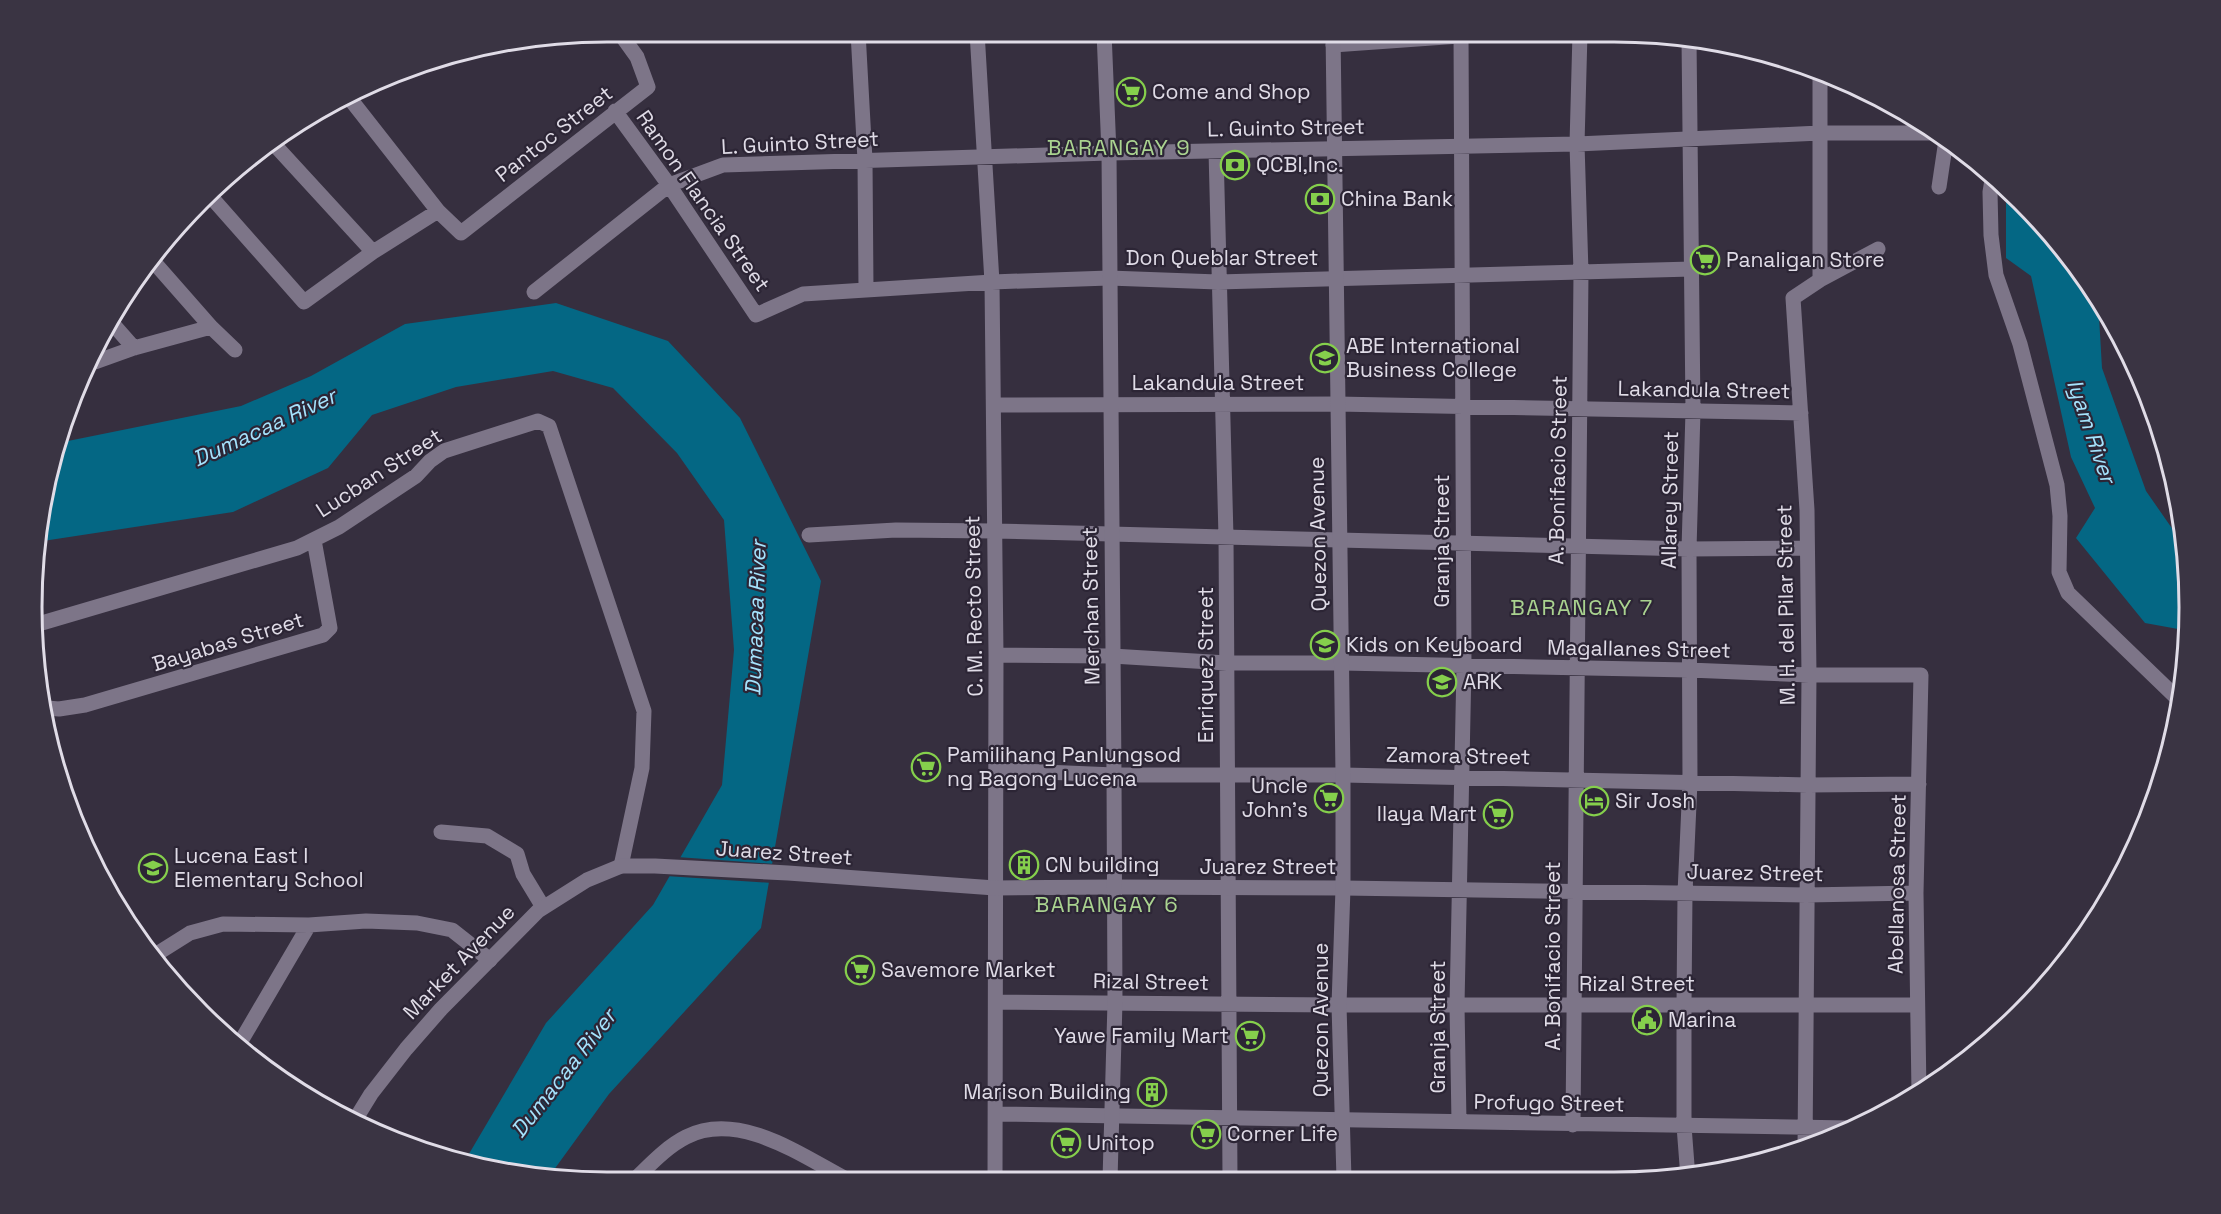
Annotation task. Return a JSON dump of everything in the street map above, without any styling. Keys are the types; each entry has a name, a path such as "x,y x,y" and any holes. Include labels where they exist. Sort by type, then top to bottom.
{"street":[{"name":"Pantoc Street","path":"438,211 461,233 648,87 637,57 626,42"},
{"path":"859,42 865,160 866,289"},
{"name":"C. M. Recto Street","path":"978,42 992,282 994,405 997,1002 995,1172"},
{"name":"Merchan Street","path":"1104,42 1109,153 1110,535 1114,775 1115,1002 1110,1172"},
{"name":"Quezon Avenue","path":"1333,42 1343,775 1340,1005 1344,1172"},
{"name":"Granja Street","path":"1459,1122 1457,1005 1464,666 1461,42"},
{"name":"A. Bonifacio Street","path":"1572,1125 1581,272 1577,144 1580,42"},
{"name":"Allarey Street","path":"1687,1167 1684,1126 1684,1005 1685,893 1690,782 1689,549 1693,411 1689,47"},
{"path":"1821,82 1820,280 1878,249"},
{"path":"214,200 304,302 373,252 438,211 353,102"},
{"name":"Ramon Flancia Street","path":"615,111 669,185 756,315"},
{"name":"L. Guinto Street","path":"534,292 669,185 723,165 986,156 1577,144 1820,133 1921,133"},
{"path":"278,148 373,252"},
{"path":"1939,187 1945,149"},
{"name":"Enriquez Street","path":"1216,151 1226,537 1230,1172"},
{"path":"1991,186 1990,235 1996,275 2020,344 2057,485 2060,516 2059,572 2068,593 2172,693"},
{"path":"157,266 211,327 235,350"},
{"name":"Don Queblar Street","path":"756,315 803,294 992,282 1109,278 1218,282 1692,269"},
{"name":"M. H. del Pilar Street","path":"1805,1139 1809,675 1807,510 1793,298 1820,280"},
{"path":"98,361 134,348 211,327"},
{"path":"116,328 134,348"},
{"name":"Lakandula Street","path":"994,405 1337,404 1801,413"},
{"name":"Lucban Street","path":"42,623 297,548 339,527 416,476 430,461 444,451 538,421 549,426 644,711 642,768 621,866"},
{"path":"809,535 896,530 994,531 1578,547 1806,548"},
{"name":"Bayabas Street","path":"52,708 85,705 324,635 330,628 314,540"},
{"name":"Magallanes Street","path":"996,655 1112,656 1227,663 1341,663 1689,670 1809,675 1922,675"},
{"name":"Abellanosa Street","path":"1919,1082 1916,893 1922,675"},
{"name":"Zamora Street","path":"996,770 1114,775 1343,775 1808,785 1919,784"},
{"path":"441,832 487,836 517,854 524,874 543,907"},
{"name":"Juarez Street","path":"621,866 788,873 995,888 1113,886 1574,890 1806,895 1916,893"},
{"name":"Market Avenue","path":"358,1115 371,1094 406,1049 441,1009 543,907 587,880 621,866"},
{"path":"160,952 190,933 223,924 309,925 366,921 417,923 452,930 490,960"},
{"path":"242,1038 309,925"},
{"name":"Rizal Street","path":"997,1002 1340,1005 1917,1005"},
{"name":"Profugo Street","path":"996,1114 1230,1116 1572,1125 1833,1128"},
{"path":"643,1172 685,1138 702,1130 732,1128 792,1150 833,1172"}],"water":[{"name":"Iyam River","path":"2006,200 2039,234 2062,263 2099,318 2102,368 2146,491 2174,531 2178,570 2178,630 2145,623 2076,538 2095,508 2071,457 2031,276 2006,258"},
{"name":"Dumacaa River","path":"556,303 668,341 740,418 821,581 761,928 609,1094 554,1169 468,1155 546,1023 653,905 722,785 734,650 724,520 677,453 613,388 553,371 456,387 372,415 328,468 233,512 46,541 53,497 67,441 241,406 311,376 405,324"}],"pier":[{"path":"677,857 775,864 772,883 666,876"}],"place":[{"name":"Come and Shop","path":"1131,92"},
{"name":"QCBI,Inc.","path":"1235,165"},
{"name":"China Bank","path":"1320,199"},
{"name":"Panaligan Store","path":"1705,260"},
{"name":"ABE International Business College","path":"1325,358"},
{"name":"Kids on Keyboard","path":"1325,645"},
{"name":"ARK","path":"1442,682"},
{"name":"Pamilihang Panlungsod ng Bagong Lucena","path":"926,767"},
{"name":"Uncle John's","path":"1329,798"},
{"name":"Sir Josh","path":"1594,801"},
{"name":"Ilaya Mart","path":"1498,814"},
{"name":"CN building","path":"1024,865"},
{"name":"Lucena East I Elementary School","path":"153,868"},
{"name":"Savemore Market","path":"860,970"},
{"name":"Marina","path":"1647,1020"},
{"name":"Yawe Family Mart","path":"1250,1036"},
{"name":"Marison Building","path":"1152,1092"},
{"name":"Corner Life","path":"1206,1134"},
{"name":"Unitop","path":"1066,1143"}],"district":[{"name":"BARANGAY 9","path":"1119,147"},
{"name":"BARANGAY 7","path":"1582,607"},
{"name":"BARANGAY 6","path":"1107,904"}]}
